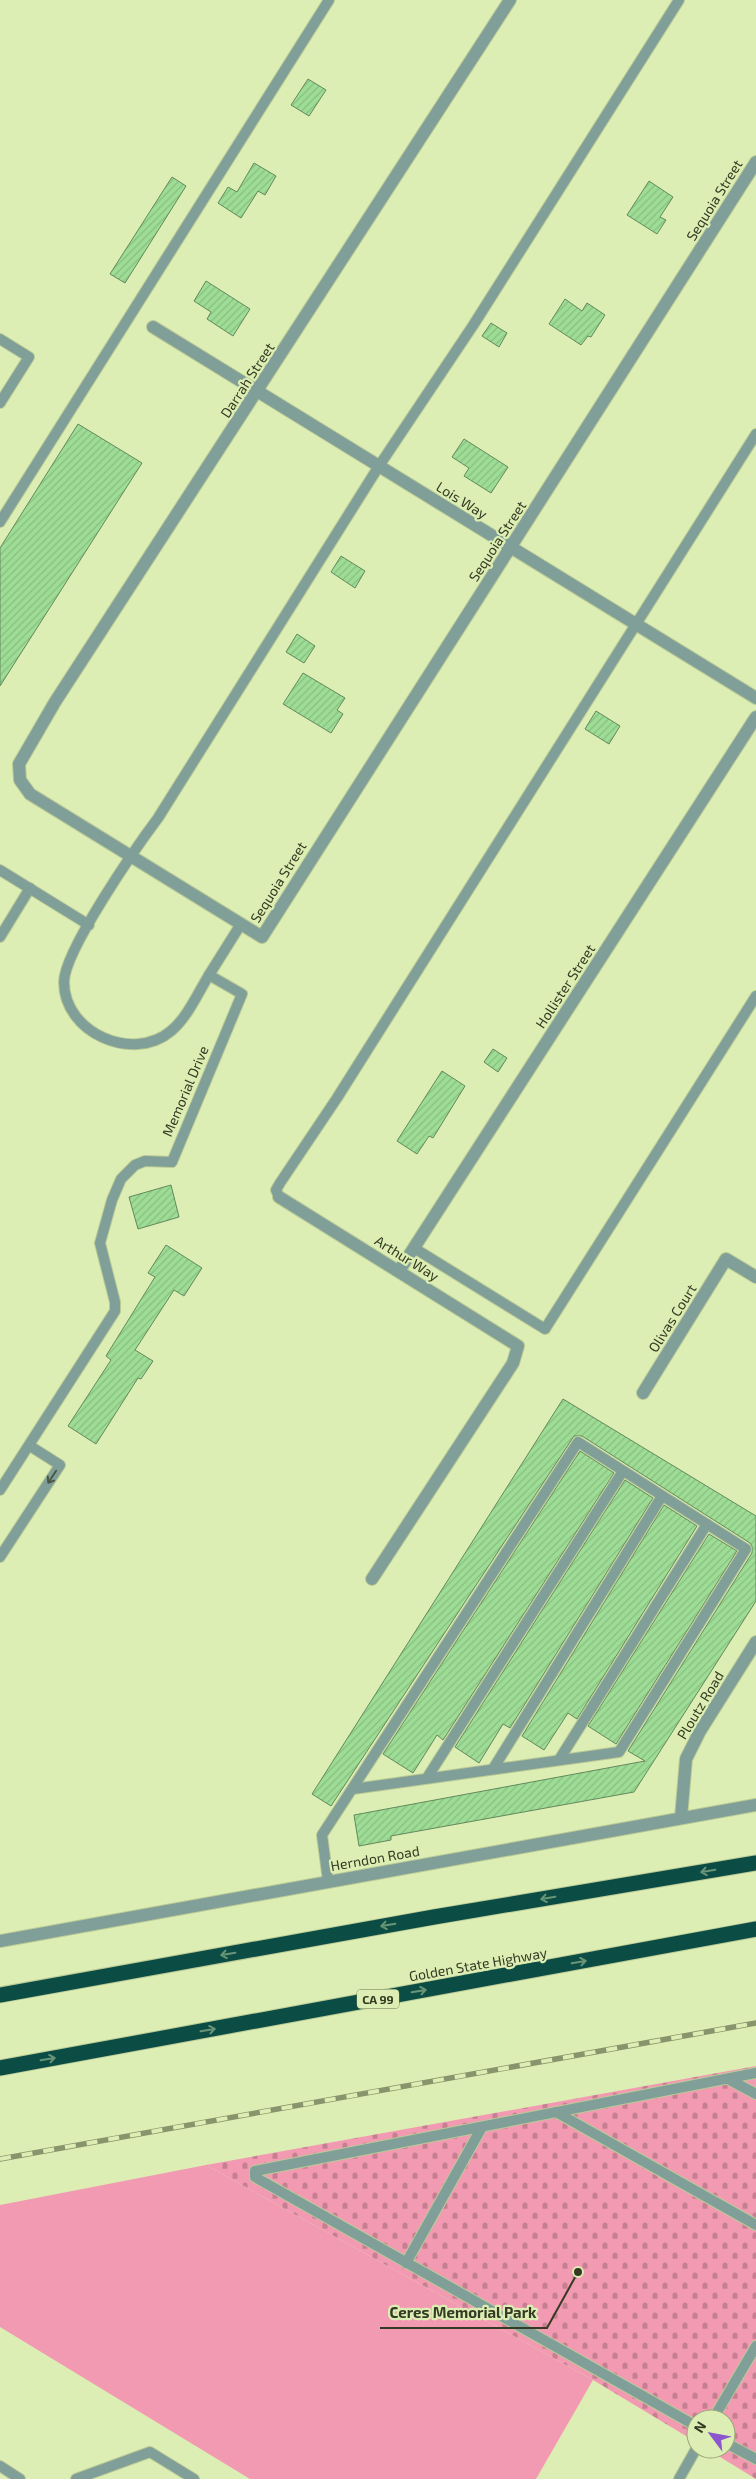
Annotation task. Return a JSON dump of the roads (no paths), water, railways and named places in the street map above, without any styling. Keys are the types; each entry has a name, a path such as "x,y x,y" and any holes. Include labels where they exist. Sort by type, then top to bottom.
{"highway":[{"path":"0,1995 434,1917 756,1863"},
{"name":"Golden State Highway","path":"0,2068 756,1929"}],"street":[{"name":"Darrah Street","path":"131,855 30,794 20,780 19,764 55,702 510,0"},
{"name":"Sequoia Street","path":"241,924 262,936 756,162"},
{"name":"Lois Way","path":"153,327 756,698"},
{"name":"Hollister Street","path":"399,1271 756,717"},
{"path":"131,855 241,924"},
{"name":"Arthur Way","path":"279,1198 518,1346 513,1363 372,1579"},
{"name":"Olivas Court","path":"643,1394 726,1259 756,1277"},
{"name":"Ploutz Road","path":"682,1818 686,1759 700,1731 756,1642"},
{"name":"Herndon Road","path":"0,1941 756,1805"}],"lane":[{"path":"0,522 329,0"},
{"path":"241,924 171,1031 148,1044 125,1045 101,1037 85,1026 73,1012 66,997 64,981 69,960 89,925 131,855 158,818 380,466 496,291 679,0"},
{"path":"0,339 29,357 0,403"},
{"path":"279,1198 276,1190 280,1183 337,1098 756,434"},
{"path":"0,870 89,925"},
{"path":"0,937 30,888"},
{"name":"Memorial Drive","path":"30,1446 115,1311 114,1294 100,1242 120,1179 135,1166 145,1161 172,1162 242,994 209,975"},
{"path":"414,1248 546,1329 756,996"},
{"path":"328,1881 322,1835 578,1442 746,1549 619,1752 352,1789"},
{"path":"0,1490 30,1446 60,1465 0,1557"},
{"path":"427,1778 623,1471"},
{"path":"493,1769 662,1496"},
{"path":"559,1760 707,1524"},
{"path":"686,2420 254,2177 256,2172 756,2073"},
{"path":"728,2079 756,2094"},
{"path":"556,2112 756,2225"},
{"path":"406,2263 482,2127"},
{"path":"719,2409 756,2346"},
{"path":"736,2448 756,2459"},
{"path":"76,2479 150,2452 194,2479"},
{"path":"679,2479 690,2459"},
{"path":"0,2466 20,2479"}],"railway":[{"path":"0,2159 756,2023"}],"place":[{"name":"Ceres Memorial Park","path":"578,2272"}]}
